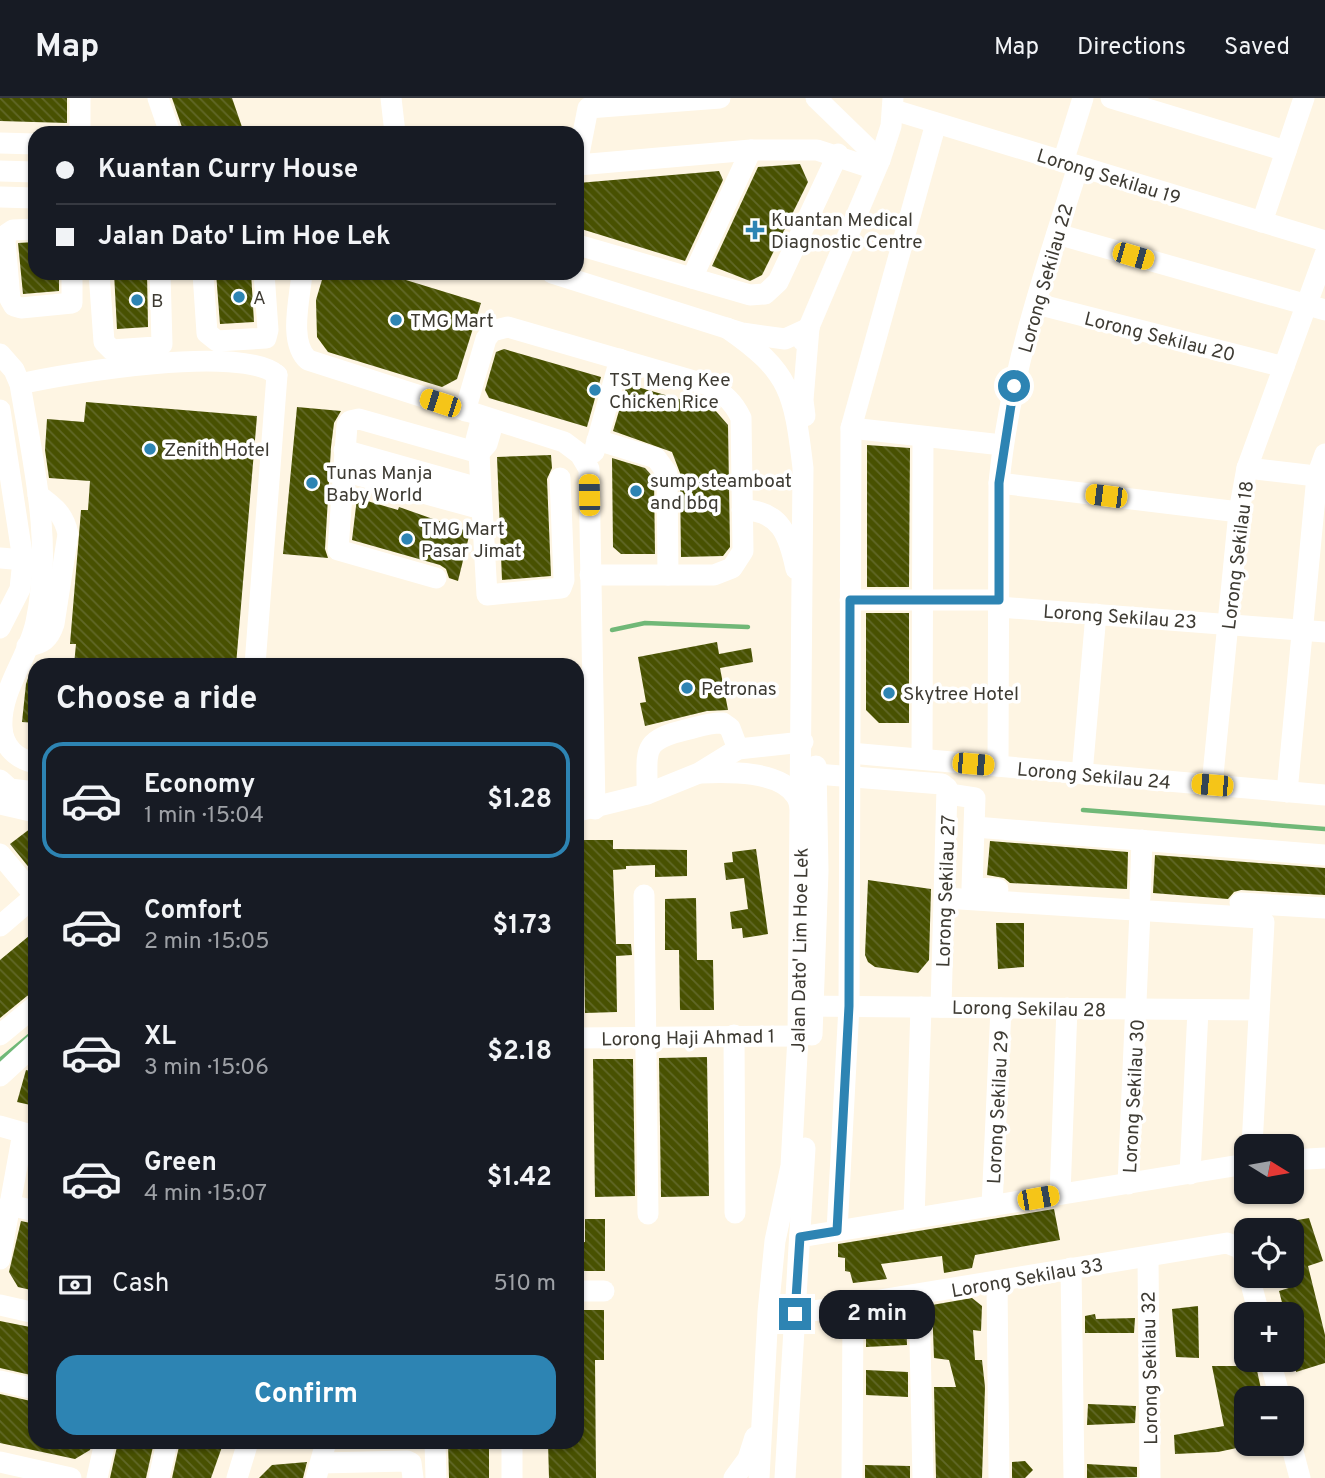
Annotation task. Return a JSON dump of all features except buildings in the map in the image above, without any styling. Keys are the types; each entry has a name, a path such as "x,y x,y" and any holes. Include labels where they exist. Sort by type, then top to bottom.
{"street":[{"path":"80,98 80,126"},
{"path":"158,98 168,126"},
{"path":"391,98 394,126"},
{"path":"584,126 588,103 720,98"},
{"path":"816,98 877,165"},
{"name":"Lorong Sekilau 22","path":"998,766 999,483 1002,445 1014,386 1057,233 1083,98"},
{"path":"1111,98 1286,151"},
{"path":"1262,222 1304,98"},
{"path":"787,372 809,328 877,165 893,104"},
{"name":"Lorong Sekilau 19","path":"893,104 936,124 1325,241"},
{"path":"837,1231 849,1006 852,777 851,428 936,124"},
{"path":"0,143 28,144"},
{"path":"584,164 751,150 817,149 877,165"},
{"path":"692,278 751,150"},
{"path":"584,247 750,295 765,295 771,290 838,154"},
{"path":"0,171 28,172"},
{"path":"28,229 7,233 5,241 10,299 14,306 21,308 72,303 72,280"},
{"path":"1057,233 1316,307"},
{"name":"Lorong Sekilau 18","path":"1212,785 1239,512 1247,468 1284,367 1316,307 1325,254"},
{"path":"100,280 104,342 106,347 112,349 156,347 162,344 160,280"},
{"path":"203,280 207,333 217,341 266,338 268,330 264,280"},
{"path":"20,384 48,377 173,362 246,362 264,365 277,374 292,370 301,354 297,329 301,280"},
{"path":"574,280 735,330 785,339 809,328"},
{"name":"Lorong Sekilau 20","path":"1037,304 1284,367"},
{"path":"560,478 564,580 561,589 488,595 480,499 480,416 486,339 492,331 499,328 516,329 708,385 725,394 741,418 743,551 732,568 714,575 590,575"},
{"path":"803,400 809,328"},
{"path":"735,330 781,357 803,400"},
{"name":"Jalan Dato' Lim Hoe Lek","path":"735,330 778,385 797,421"},
{"path":"0,354 15,370 20,384 43,522 33,561 0,628"},
{"path":"301,354 313,363 564,442 580,454 589,469"},
{"path":"620,359 589,469 587,810 647,794 699,773 738,749 803,742"},
{"name":"Jalan Dato' Lim Hoe Lek","path":"787,372 803,468 801,812 806,1006 800,1237 787,1475"},
{"path":"256,658 277,374"},
{"name":"Jalan Dato' Lim Hoe Lek","path":"759,1478 760,1416 775,1241 790,1166 798,1036 806,1006 818,871 811,453 803,400"},
{"path":"0,412 33,561"},
{"path":"436,578 338,550 347,425 354,419 359,419 481,445"},
{"path":"851,428 1002,445"},
{"path":"922,759 923,437"},
{"path":"597,440 656,458 667,473 668,575"},
{"path":"1287,792 1302,630 1325,454"},
{"path":"344,460 480,499"},
{"path":"1247,468 1321,477"},
{"path":"999,483 1239,512"},
{"path":"27,646 39,645 50,636 68,534 65,520 58,510 38,495"},
{"path":"742,510 760,510 767,513 785,533 796,571 797,621 803,654"},
{"path":"0,558 33,561"},
{"path":"20,588 36,624 7,698 2,726 9,748 28,761"},
{"name":"Lorong Sekilau 23","path":"850,600 999,603 1096,614 1325,632"},
{"path":"1082,774 1096,614"},
{"path":"647,794 648,754 652,744 660,736 715,722 723,723 730,728 738,749"},
{"name":"Lorong Sekilau 24","path":"850,753 1325,796"},
{"path":"699,773 762,776 782,784 796,796 801,812"},
{"name":"Lorong Sekilau 27","path":"816,775 942,784 949,794 945,898 931,1007 914,1218"},
{"path":"0,780 10,789 28,791"},
{"path":"949,794 975,798 972,888 1140,904 1260,918 1264,922 1253,1134"},
{"path":"0,804 28,810"},
{"path":"975,827 1325,855"},
{"name":"Lorong Sekilau 30","path":"1128,1184 1142,840"},
{"path":"0,854 28,888"},
{"path":"644,895 648,1214"},
{"path":"945,898 1325,908"},
{"path":"0,926 28,902"},
{"name":"Lorong Sekilau 28","path":"806,1006 1259,1010"},
{"name":"Lorong Sekilau 29","path":"992,1206 1001,1008"},
{"path":"1060,1194 1067,1009"},
{"path":"1190,1174 1198,1010"},
{"path":"0,1035 28,1012"},
{"path":"734,1035 736,1213"},
{"name":"Lorong Haji Ahmad 1","path":"584,1038 798,1036"},
{"path":"0,1076 28,1054"},
{"path":"0,1126 28,1134"},
{"path":"0,1259 9,1205 28,1138"},
{"path":"1304,1159 1325,1158"},
{"path":"800,1237 1234,1166"},
{"path":"9,1205 28,1209"},
{"name":"Lorong Sekilau 33","path":"795,1314 919,1296 1227,1243 1234,1246"},
{"name":"Lorong Sekilau 32","path":"1148,1258 1150,1478"},
{"path":"1071,1268 1074,1478"},
{"path":"997,1281 999,1478"},
{"path":"584,1291 604,1291"},
{"path":"919,1296 923,1478"},
{"path":"0,1305 28,1311"},
{"path":"852,1478 853,1306"},
{"path":"0,1381 28,1387"},
{"path":"734,1478 752,1449 760,1416"},
{"path":"97,1478 103,1449"},
{"path":"159,1478 165,1449"},
{"path":"237,1478 245,1449"},
{"path":"435,1449 436,1478"},
{"path":"512,1449 513,1478"},
{"path":"1294,1456 1300,1478"},
{"path":"321,1461 407,1461 411,1464 413,1478"},
{"path":"0,1462 71,1478"}],"waterway":[{"path":"612,630 645,623 748,627"},
{"path":"1083,810 1325,829"},
{"path":"0,1060 28,1037"}],"place":[{"name":"Kuantan Medical Diagnostic Centre","path":"755,230"},
{"name":"A","path":"239,297"},
{"name":"B","path":"137,300"},
{"name":"TMG Mart","path":"396,320"},
{"name":"TST Meng Kee Chicken Rice","path":"595,390"},
{"name":"Zenith Hotel","path":"150,449"},
{"name":"Tunas Manja Baby World","path":"312,483"},
{"name":"sump steamboat and bbq","path":"636,491"},
{"name":"TMG Mart Pasar Jimat","path":"407,539"},
{"name":"Petronas","path":"687,688"},
{"name":"Skytree Hotel","path":"889,693"}],"route":[{"path":"795,1314 800,1237 837,1231 849,1006 852,777 850,600 999,600 999,483 1002,445 1014,386"}]}
